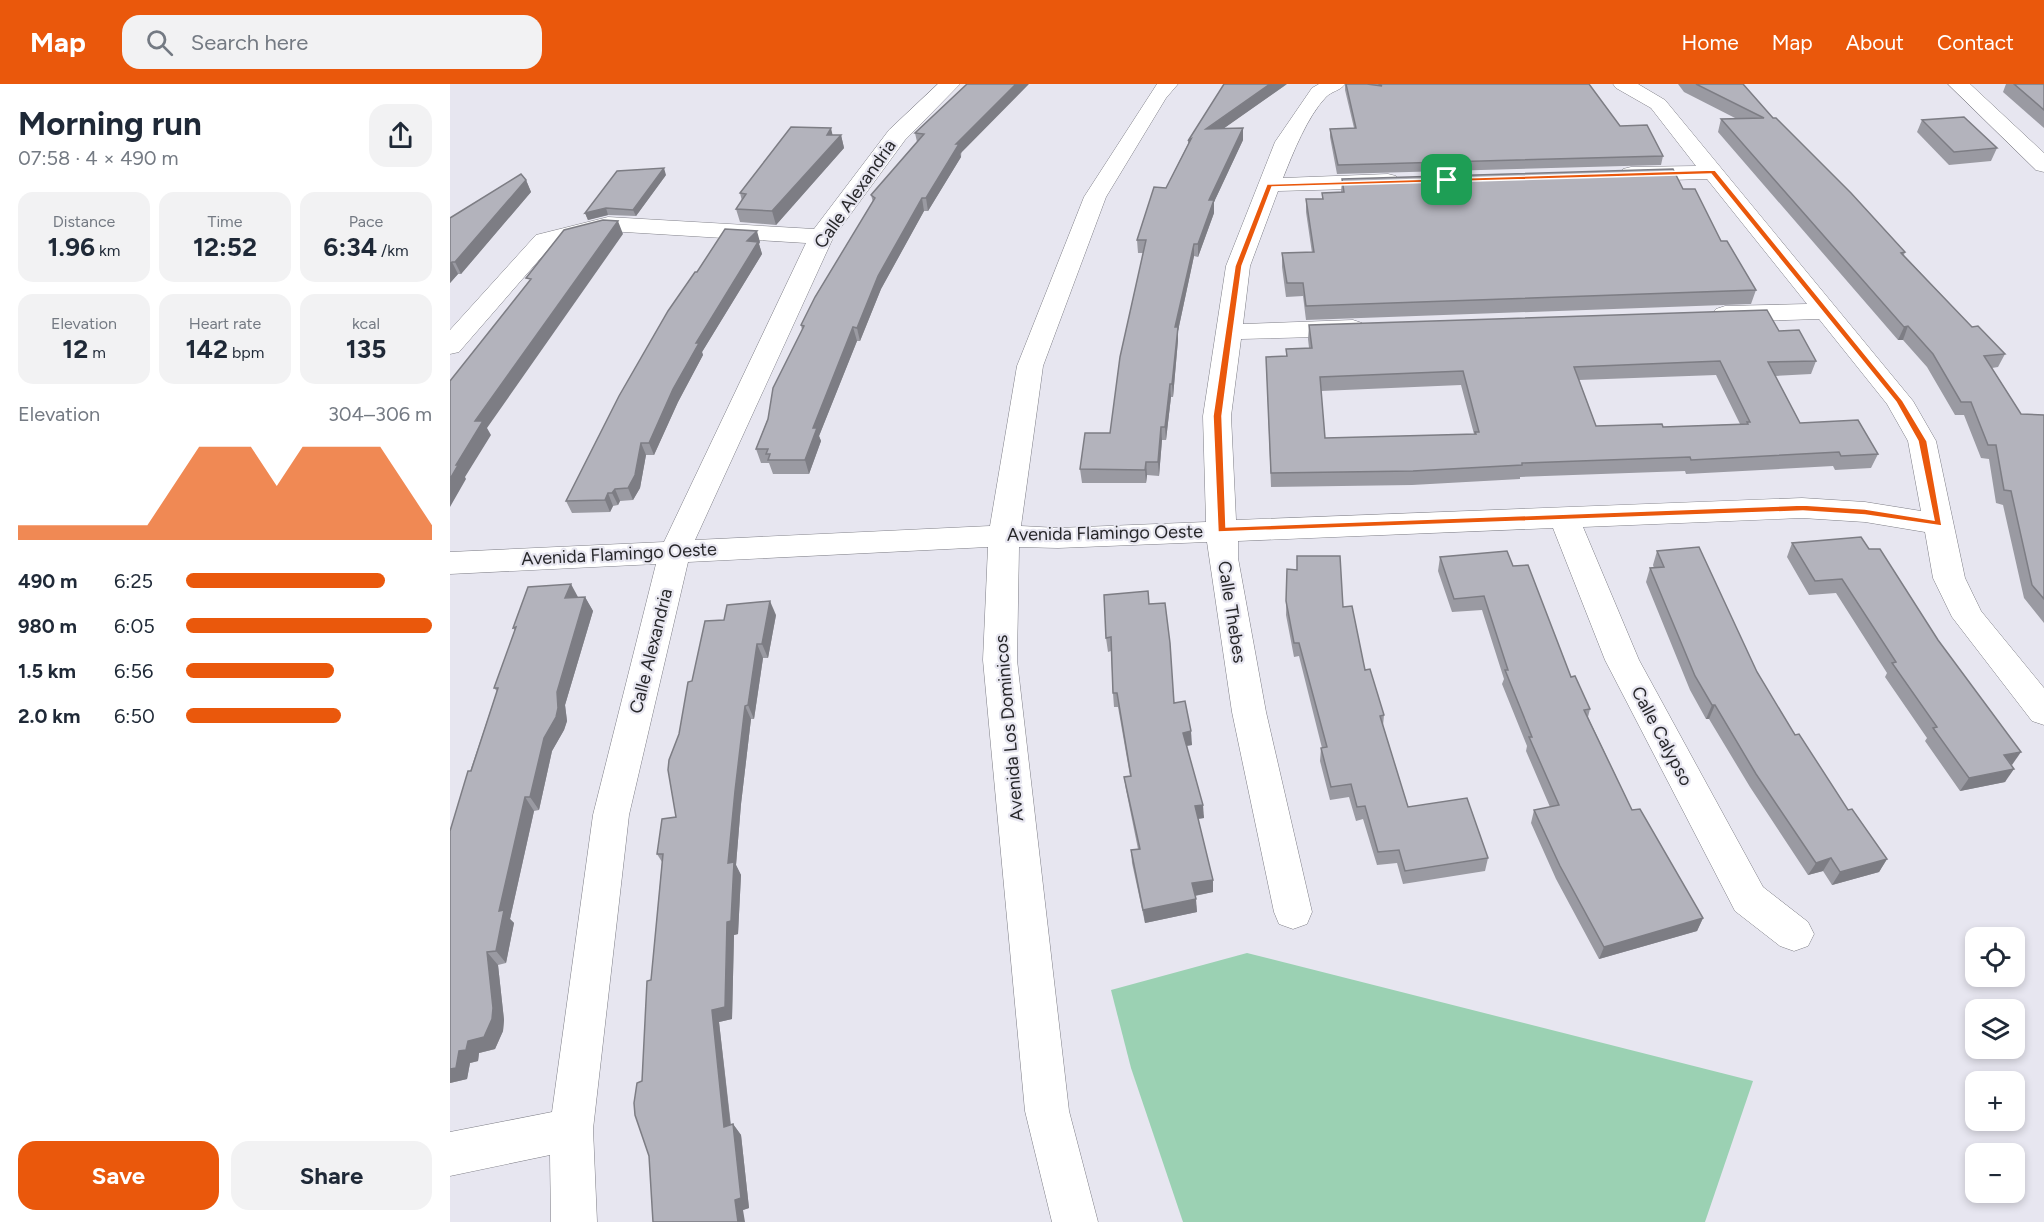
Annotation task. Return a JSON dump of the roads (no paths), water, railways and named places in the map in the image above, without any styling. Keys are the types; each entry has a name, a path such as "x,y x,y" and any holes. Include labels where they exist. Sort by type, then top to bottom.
{"street":[{"name":"Calle Alexandria","path":"574,1222 571,1129 611,815 675,551 821,237 897,135 950,84"},
{"name":"Avenida Los Dominicos","path":"1075,1222 1047,1111 1003,695 1000,660 1004,536 1030,366 1095,197 1158,95 1168,84"},
{"name":"Calle Thebes","path":"1293,912 1249,712 1223,558 1218,416 1238,266 1286,142 1319,92 1335,84"},
{"path":"1623,84 1658,104 1899,401 1922,441 1949,578 1968,617 2044,712"},
{"path":"1958,84 2044,165"},
{"path":"1605,175 1713,172"},
{"path":"1269,185 1413,181"},
{"path":"450,346 544,240 608,224 821,237"},
{"path":"1706,315 1826,311"},
{"path":"1229,332 1372,327"},
{"name":"Avenida Flamingo Oeste","path":"450,563 1004,536 1058,538 1803,508 1865,512 1939,524"},
{"name":"Calle Calypso","path":"1564,517 1622,660 1749,899 1794,934"},
{"path":"450,1155 571,1129"}]}
